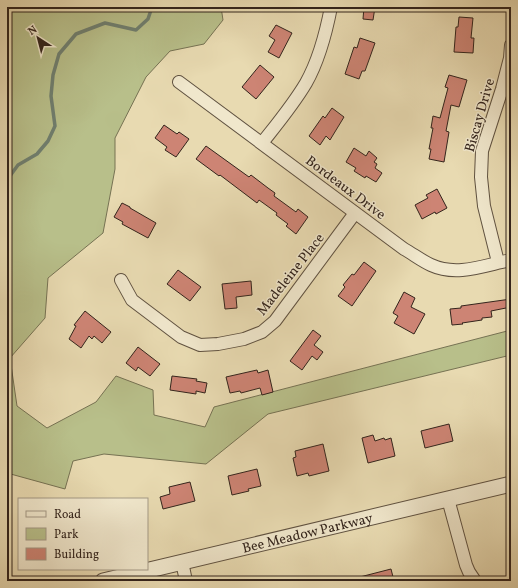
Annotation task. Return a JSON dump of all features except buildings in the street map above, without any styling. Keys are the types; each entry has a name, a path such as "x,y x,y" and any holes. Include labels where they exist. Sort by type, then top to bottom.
{"street":[{"path":"262,143 291,105 306,82 319,54 328,24 331,7"},
{"name":"Biscay Drive","path":"498,262 484,206 481,177 482,151 511,58 511,45"},
{"name":"Bordeaux Drive","path":"179,82 404,249 431,265 446,270 467,270 511,260"},
{"name":"Madeleine Place","path":"121,280 132,300 181,337 200,345 218,344 244,339 262,332 275,320 355,213"},
{"name":"Bee Meadow Parkway","path":"103,581 511,484"},
{"path":"448,499 466,565 475,581"},
{"path":"182,562 186,581"}],"green space":[{"path":"7,7 221,7 223,20 204,44 170,51 146,77 115,138 115,169 103,233 48,278 45,318 10,358 17,406 47,428 96,402 116,376 153,390 154,415 205,427 214,407 511,330 511,355 268,414 206,464 104,454 73,461 65,489 7,473"}],"waterway":[{"path":"7,180 18,165 37,154 48,141 55,126 51,96 53,75 59,54 76,34 105,23 136,30 148,19 152,7"}]}
